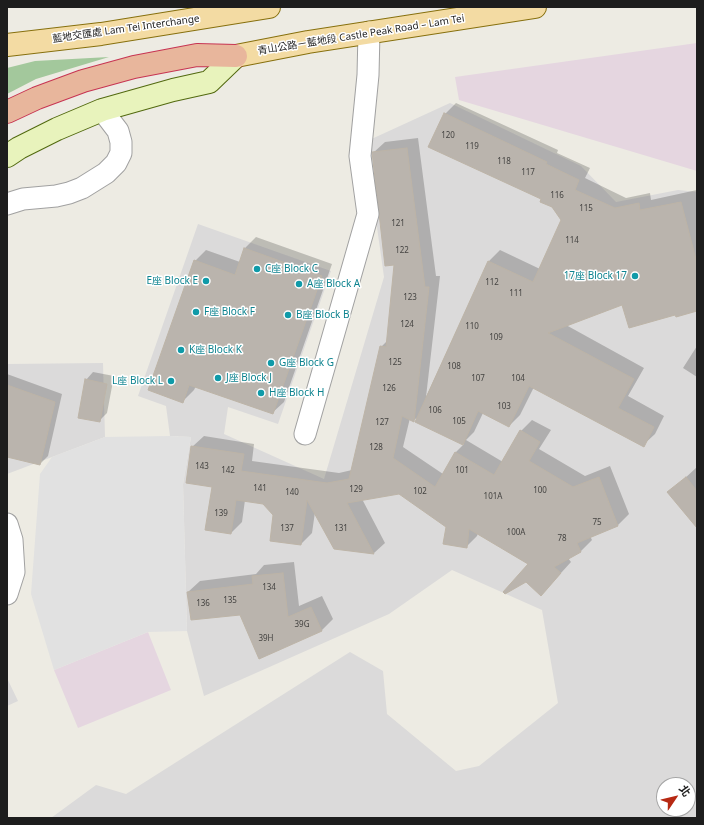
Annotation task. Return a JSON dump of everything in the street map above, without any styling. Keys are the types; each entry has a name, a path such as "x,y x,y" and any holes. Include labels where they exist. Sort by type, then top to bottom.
{"highway":[{"path":"7,112 37,98 83,81 134,66 197,55 236,56"}],"main road":[{"name":"藍地交匯處 Lam Tei Interchange","path":"7,44 101,34 269,7"},
{"name":"青山公路－藍地段 Castle Peak Road – Lam Tei","path":"236,56 369,32 535,7"},
{"path":"7,156 18,148 57,128 102,110 173,90 209,82 236,56"}],"street":[{"path":"305,434 368,214 360,156 368,74 369,32"},
{"path":"7,204 23,199 56,196 69,193 82,188 106,173 116,163 121,153 121,142 118,131 102,110"},
{"path":"7,524 12,540 14,572 7,594"}],"shaded area":[{"path":"697,43 697,171 459,100 455,77"},
{"path":"450,103 581,166 616,202 678,190 697,192 697,818 51,818 96,785 126,794 350,652 383,671 387,714 456,771 479,766 558,703 542,610 452,570 389,614 204,696 187,631 183,484 191,437 170,436 166,406 138,396 198,224 331,271 278,424 228,407 224,434 324,479 384,277 365,142"},
{"path":"103,363 105,437 7,474 7,364"},
{"path":"105,437 191,437 183,484 187,631 148,632 54,670 31,594 40,474 52,457"},
{"path":"148,632 171,690 78,728 54,670"},
{"path":"7,678 18,701 7,706"}],"green space":[{"path":"109,57 36,79 7,94 7,68 35,61"}],"building":[{"path":"444,113 547,162 546,164 579,180 575,190 615,208 639,203 640,210 681,202 697,263 697,311 676,317 675,315 629,328 622,305 548,333 634,379 618,408 654,427 644,447 529,386 509,427 478,411 463,445 415,422 488,261 533,282 561,220 552,207 540,202 541,199 428,147"},
{"path":"407,148 425,287 429,287 414,422 402,416 393,458 435,487 455,452 494,475 520,430 540,442 529,461 573,487 599,477 618,526 577,543 581,552 554,567 561,573 541,596 526,582 505,594 503,592 528,564 469,529 467,548 443,544 446,527 399,494 347,503 374,554 334,549 307,500 301,545 270,541 273,515 263,504 236,500 231,534 205,530 212,487 186,483 191,446 244,454 241,471 327,483 349,479 380,346 386,347 394,265 385,266 372,152"},
{"path":"244,248 322,276 273,414 189,385 183,403 148,390 194,260 235,275"},
{"path":"85,379 107,384 100,422 78,418"},
{"path":"7,385 55,402 40,465 7,457"},
{"path":"686,477 697,491 697,528 667,492"},
{"path":"283,573 288,617 311,607 322,631 259,659 240,615 191,620 187,592 253,584 252,576"}],"place":[{"name":"C座 Block C","path":"257,269"},
{"name":"17座 Block 17","path":"635,276"},
{"name":"E座 Block E","path":"206,281"},
{"name":"A座 Block A","path":"299,284"},
{"name":"F座 Block F","path":"196,312"},
{"name":"B座 Block B","path":"288,315"},
{"name":"K座 Block K","path":"181,350"},
{"name":"G座 Block G","path":"271,363"},
{"name":"J座 Block J","path":"218,378"},
{"name":"L座 Block L","path":"171,381"},
{"name":"H座 Block H","path":"261,393"}]}
